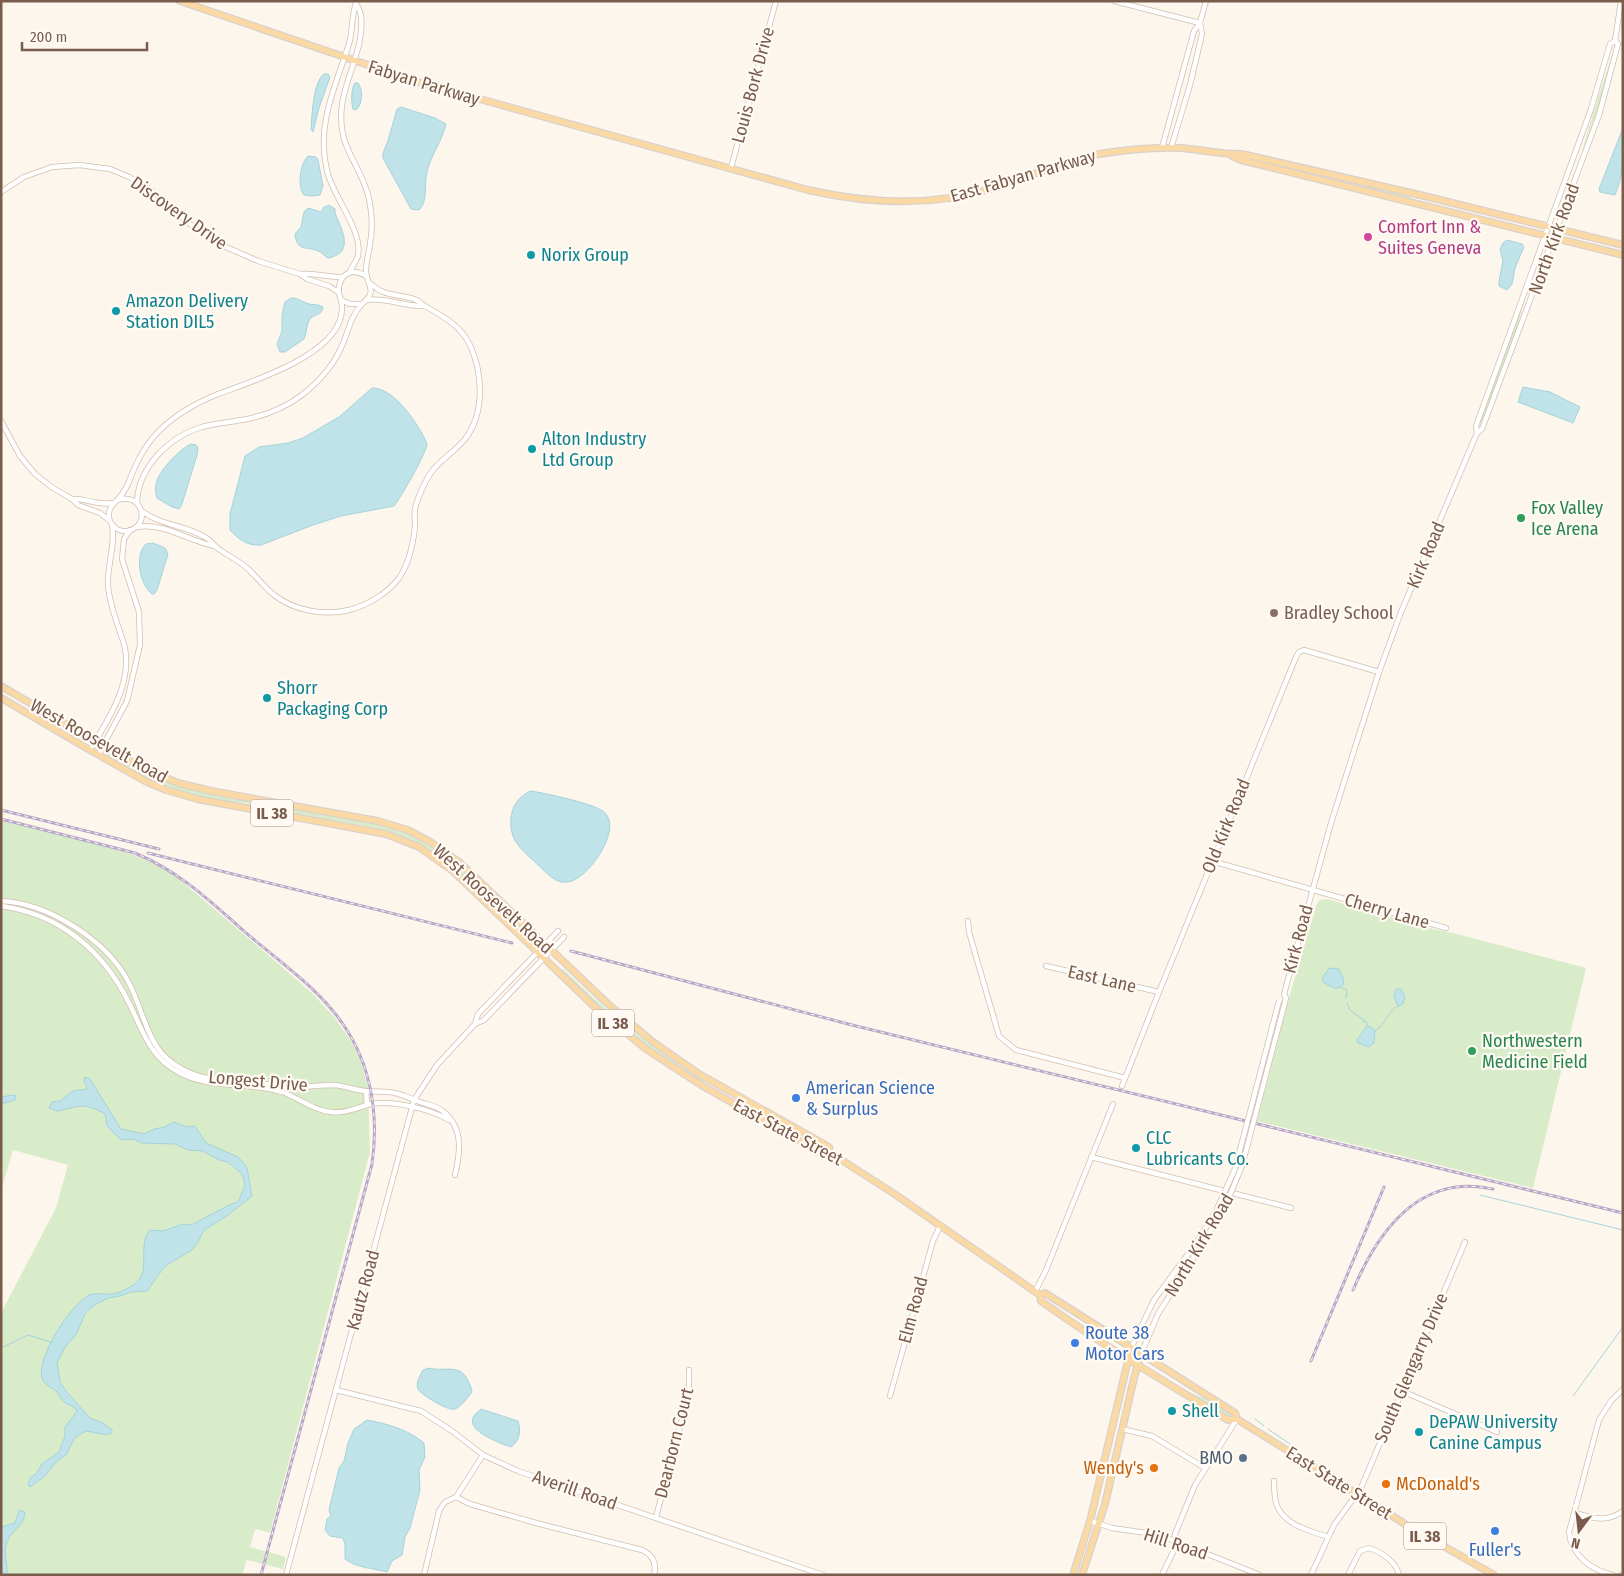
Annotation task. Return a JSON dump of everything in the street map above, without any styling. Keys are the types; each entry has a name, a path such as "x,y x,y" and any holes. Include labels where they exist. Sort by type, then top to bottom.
{"main road":[{"name":"Fabyan Parkway","path":"180,1 344,58 451,92 672,152"},
{"name":"East Fabyan Parkway","path":"672,152 842,197 880,202 920,202 977,193 1088,157 1162,148 1202,150 1230,155 1242,154 1623,245"},
{"name":"East Fabyan Parkway","path":"1230,155 1240,160 1623,255"},
{"name":"West Roosevelt Road","path":"1,686 103,746 157,775 187,786 369,819 408,830 429,841 452,856 612,1008 664,1050 699,1074 829,1147 831,1154"},
{"name":"West Roosevelt Road","path":"1,698 151,784 186,797 366,829 403,840 426,851 446,865 544,958"},
{"name":"East State Street","path":"544,958 611,1022 658,1058 710,1090 823,1154 831,1154 886,1189 1038,1294 1041,1302 1128,1358 1228,1420 1237,1419 1422,1534 1494,1575"},
{"name":"East State Street","path":"1038,1294 1045,1293 1235,1413 1237,1419"},
{"name":"North Kirk Road","path":"1073,1575 1090,1521 1131,1348"},
{"name":"North Kirk Road","path":"1082,1575 1099,1524 1141,1354"}],"street":[{"name":"Louis Bork Drive","path":"731,168 776,1"},
{"path":"1114,1 1200,23"},
{"path":"1162,148 1194,31 1200,23 1206,1"},
{"name":"North Kirk Road","path":"1477,433 1482,428 1604,101 1618,44 1615,41 1621,1"},
{"path":"349,273 357,258 357,241 329,178 324,155 324,136 327,108 351,36 356,2"},
{"path":"356,2 360,12 361,30 344,93 342,123 346,145 363,180 370,209 372,232 366,276"},
{"path":"1171,148 1190,85 1202,34 1200,23"},
{"name":"North Kirk Road","path":"1544,235 1595,97 1610,44 1615,41"},
{"name":"Discovery Drive","path":"1,192 24,177 52,167 79,164 110,169 147,187 180,217 217,242 258,261 300,274 307,279 329,286 338,292"},
{"name":"Kirk Road","path":"1284,994 1329,827 1379,672 1401,612 1477,433 1476,426 1544,235"},
{"name":"Discovery Drive","path":"300,274 309,272 330,277 343,277"},
{"path":"118,500 127,487 142,453 150,441 178,414 197,403 289,366 309,355 327,339 339,323 342,311 338,292 340,281 349,273 359,272 366,276 370,284 371,293 355,312 338,354 323,375 307,391 289,404 268,414 200,427 174,441 157,456 144,475 138,489 137,502 142,512 154,519 209,539 215,546"},
{"path":"1,421 13,445 28,466 53,488 72,499 78,505 100,513 122,531 149,526 174,532 215,546 240,562 273,595 298,608 317,612 336,612 359,607 378,597 399,578 412,545 415,509 421,491 437,465 465,439 474,422 480,387 476,363 465,337 452,322 417,300 382,292 370,284"},
{"path":"366,300 374,299 424,306"},
{"path":"341,300 350,304 362,304"},
{"path":"72,499 100,504 113,503 126,498 137,502"},
{"path":"90,750 116,704 123,683 125,669 124,647 115,620 108,587 108,564 113,536 109,512 113,503"},
{"path":"136,527 140,522 142,512"},
{"path":"98,755 127,701 140,645 139,612 122,559 124,539 130,530"},
{"name":"Old Kirk Road","path":"1122,1086 1212,861 1299,652 1304,650 1379,672"},
{"name":"Cherry Lane","path":"1212,861 1446,928"},
{"name":"Longest Drive","path":"1,901 31,907 56,917 94,941 107,952 127,980 151,1039 170,1061 184,1070 211,1078 293,1087 336,1085 366,1091 397,1093 445,1112 452,1122"},
{"name":"Longest Drive","path":"1,906 30,911 46,917 78,938 110,971 117,981 143,1037 151,1048 169,1066 183,1075 210,1084 280,1092 310,1106 332,1112 346,1112 367,1105 382,1104 412,1107 436,1113 452,1122"},
{"path":"968,921 969,932 999,1036 1016,1050 1125,1078"},
{"name":"Kautz Road","path":"475,1024 478,1014 558,931"},
{"name":"Kautz Road","path":"286,1575 414,1100 437,1066 475,1024 484,1020 564,937"},
{"name":"East Lane","path":"1046,966 1159,992"},
{"name":"North Kirk Road","path":"1141,1354 1162,1306 1216,1211 1235,1169 1282,1002 1280,996 1284,994"},
{"path":"366,1091 367,1105"},
{"path":"1038,1294 1112,1104"},
{"path":"452,1122 458,1132 460,1142 460,1154 455,1175"},
{"path":"1091,1157 1291,1208"},
{"name":"Elm Road","path":"890,1396 933,1240 940,1226"},
{"name":"South Glengarry Drive","path":"1311,1575 1334,1525 1357,1494 1465,1242"},
{"name":"North Kirk Road","path":"1131,1348 1154,1300 1196,1247"},
{"name":"Dearborn Court","path":"656,1517 689,1393 689,1370"},
{"path":"1610,1575 1586,1563 1574,1550 1569,1532 1599,1420 1611,1400 1623,1388"},
{"name":"Averill Road","path":"336,1390 421,1411 483,1454 518,1471 823,1575"},
{"path":"1402,1391 1497,1432"},
{"path":"1162,1575 1174,1550 1176,1534 1193,1489 1237,1419"},
{"path":"1122,1429 1152,1436 1205,1468"},
{"path":"424,1575 438,1511 445,1502 456,1497 483,1454"},
{"path":"1274,1481 1275,1498 1278,1508 1285,1518 1294,1524 1328,1537"},
{"path":"456,1497 470,1504 536,1523 642,1550 653,1559 655,1566 654,1575"},
{"path":"1575,1513 1603,1520 1616,1516 1623,1511"},
{"name":"Hill Road","path":"1090,1521 1120,1529 1160,1535 1260,1575"},
{"path":"1348,1575 1360,1550 1369,1548 1390,1560 1395,1565 1399,1575"}],"green space":[{"path":"1613,53 1599,106 1582,151 1595,107"},
{"path":"1366,185 1408,195 1412,199 1366,188"},
{"path":"1525,297 1514,340 1481,423 1480,422"},
{"path":"104,750 149,775 168,783 210,795 266,804 265,806 210,799 174,790 157,784 133,771 113,759"},
{"path":"285,807 379,823 425,841 471,876 526,930 524,932 446,862 412,840 377,828 284,812"},
{"path":"1,820 111,847 132,854 172,873 314,995 335,1018 359,1057 368,1086 370,1152 270,1533 255,1529 250,1547 286,1557 283,1569 247,1560 242,1575 1,1575 1,1313 56,1208 68,1165 13,1150 1,1191"},
{"path":"1327,899 1437,930 1586,968 1533,1188 1257,1121 1288,1001 1317,903 1320,900"},
{"path":"563,969 630,1029 704,1081 703,1083 654,1052 629,1033 561,971"},
{"path":"1189,1392 1218,1405 1231,1416 1229,1418"}],"water":[{"path":"324,74 328,74 330,77 313,132 311,129 315,91 320,78"},
{"path":"355,83 358,83 360,86 361,93 360,104 356,110 353,109 352,99"},
{"path":"401,107 435,118 446,124 429,166 426,177 425,198 419,210 411,209 383,158 397,109"},
{"path":"1623,128 1622,162 1618,187 1615,195 1600,192 1599,189"},
{"path":"308,156 316,157 318,160 323,186 320,195 304,195 302,191 300,175 303,164"},
{"path":"329,205 335,209 343,233 344,246 336,255 328,258 319,252 300,246 295,234 301,227 304,212 308,208 321,212 324,207"},
{"path":"1507,240 1522,244 1524,247 1515,268 1512,284 1507,290 1499,286 1499,281 1503,261 1500,249"},
{"path":"291,298 323,307 320,313 309,320 304,339 285,352 280,352 277,344 282,331 282,315 285,302"},
{"path":"1523,387 1550,392 1580,407 1573,423 1518,402"},
{"path":"372,388 380,389 389,394 405,409 419,428 427,444 418,465 394,506 341,516 261,545 248,543 233,534 230,530 230,514 245,456 259,447 288,443 303,438 339,417"},
{"path":"191,444 196,445 198,448 197,455 179,509 157,498 156,483 168,464 177,454"},
{"path":"153,543 165,548 168,554 157,590 152,594 144,584 139,562 142,549 146,544"},
{"path":"531,791 591,806 604,812 609,819 608,836 600,854 581,876 574,880 562,882 552,878 517,844 513,836 511,816 513,809 520,798"},
{"path":"1329,968 1339,969 1344,980 1343,985 1336,989 1323,982 1323,977"},
{"path":"1396,989 1401,989 1405,997 1403,1004 1398,1007 1394,996"},
{"path":"1367,1026 1375,1031 1374,1043 1369,1047 1358,1043 1357,1040"},
{"path":"85,1077 90,1079 121,1129 144,1134 174,1122 187,1127 195,1126 206,1143 238,1157 243,1162 247,1168 252,1196 227,1216 204,1230 192,1250 165,1266 147,1291 131,1292 108,1298 93,1306 85,1314 76,1335 65,1347 57,1363 60,1382 90,1418 103,1423 112,1430 112,1433 106,1435 87,1431 82,1433 74,1439 66,1455 57,1461 45,1476 30,1487 28,1484 31,1477 36,1474 42,1464 59,1452 65,1436 65,1427 77,1411 65,1403 56,1391 46,1384 42,1378 44,1358 56,1332 73,1309 89,1295 115,1293 136,1283 143,1272 144,1242 150,1230 163,1231 183,1224 191,1225 236,1203 245,1185 242,1174 228,1162 219,1160 203,1151 188,1150 175,1144 142,1143 133,1139 121,1140 107,1126 105,1114 87,1106 58,1111 49,1108 52,1102 60,1101 73,1091 87,1089"},
{"path":"16,1096 15,1100 1,1104 1,1097"},
{"path":"429,1368 454,1369 463,1373 466,1377 472,1392 458,1408 447,1408 424,1395 418,1389 418,1381 423,1370"},
{"path":"481,1409 518,1421 519,1435 514,1445 511,1447 500,1443 475,1428 472,1423 473,1418"},
{"path":"367,1420 397,1428 411,1434 424,1443 425,1457 419,1470 420,1490 410,1528 405,1537 402,1555 392,1561 387,1572 349,1562 345,1559 343,1538 330,1536 325,1530 327,1519 331,1516 329,1510 339,1468 344,1461 348,1443 354,1429"},
{"path":"19,1510 25,1512 24,1517 7,1542 5,1550 7,1575 1,1575 1,1527 15,1523"}],"waterway":[{"path":"1340,987 1347,990 1346,998"},
{"path":"1347,1003 1350,1010 1364,1020 1363,1022 1367,1022 1367,1026"},
{"path":"1375,1031 1382,1025 1391,1011 1398,1006"},
{"path":"1480,1195 1623,1230"},
{"path":"1573,1396 1623,1327"},
{"path":"1,1348 28,1335 51,1342"},
{"path":"1255,1419 1264,1426"},
{"path":"1268,1429 1290,1444"}],"railway":[{"path":"1,810 159,849"},
{"path":"1,819 135,853 180,878 206,898 323,1000 345,1028 363,1064 373,1103 374,1143 372,1164 261,1575"},
{"path":"148,853 512,943"},
{"path":"571,951 852,1025 1623,1213"},
{"path":"1353,1290 1375,1247 1389,1228 1405,1211 1423,1198 1443,1190 1467,1186 1493,1189"},
{"path":"1311,1361 1384,1187"}],"place":[{"name":"Comfort Inn & Suites Geneva","path":"1368,237"},
{"name":"Norix Group","path":"531,255"},
{"name":"Amazon Delivery Station DIL5","path":"116,311"},
{"name":"Alton Industry Ltd Group","path":"532,449"},
{"name":"Fox Valley Ice Arena","path":"1521,518"},
{"name":"Bradley School","path":"1274,613"},
{"name":"Shorr Packaging Corp","path":"267,698"},
{"name":"Northwestern Medicine Field","path":"1472,1051"},
{"name":"American Science & Surplus","path":"796,1098"},
{"name":"CLC Lubricants Co.","path":"1136,1148"},
{"name":"Route 38 Motor Cars","path":"1075,1343"},
{"name":"Shell","path":"1172,1411"},
{"name":"DePAW University Canine Campus","path":"1419,1432"},
{"name":"BMO","path":"1243,1458"},
{"name":"Wendy's","path":"1154,1468"},
{"name":"McDonald's","path":"1386,1484"},
{"name":"Fuller's","path":"1495,1531"}]}
